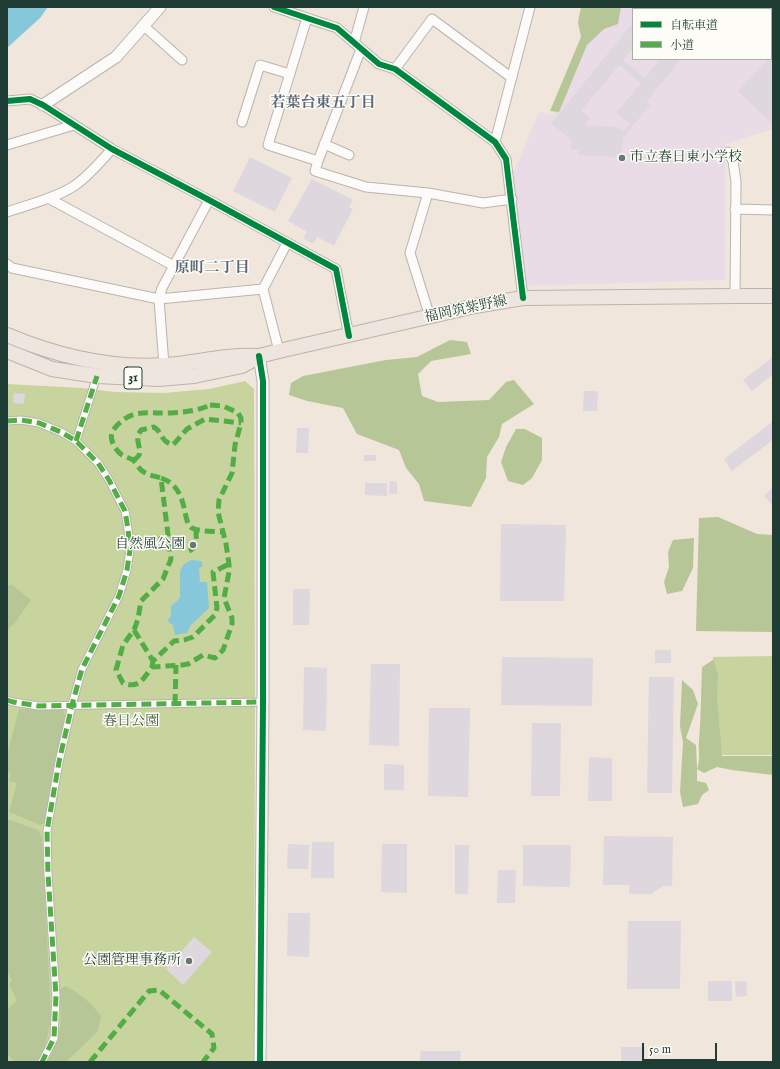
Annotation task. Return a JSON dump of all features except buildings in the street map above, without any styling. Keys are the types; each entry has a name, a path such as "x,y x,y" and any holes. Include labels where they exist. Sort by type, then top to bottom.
{"main road":[{"name":"福岡筑紫野線","path":"7,351 52,369 97,376 158,379 194,376 242,366 259,356 279,351 475,306 523,298 773,296"},
{"name":"福岡筑紫野線","path":"7,335 32,346 75,358 129,365 164,365 241,355 259,356"}],"street":[{"path":"43,105 116,57 160,7"},
{"path":"274,7 292,10 307,18 337,28 379,64 395,69 495,142 506,158 523,298"},
{"path":"364,7 358,46 314,171 366,187 428,193 483,203 512,199"},
{"path":"495,142 530,7"},
{"path":"307,18 268,145 318,161"},
{"path":"395,69 432,19 512,78"},
{"path":"144,26 182,60"},
{"path":"242,122 260,65 290,74"},
{"path":"7,101 30,99 43,105 112,150 209,200 336,269 349,336"},
{"path":"7,145 74,125"},
{"path":"324,144 349,155"},
{"path":"7,212 48,198 73,187 112,150"},
{"path":"728,152 733,161 736,182 736,296"},
{"path":"428,193 410,253 430,317"},
{"path":"48,198 174,266"},
{"path":"164,365 159,299 162,288 209,200"},
{"path":"735,209 773,210"},
{"path":"279,351 263,289 288,243"},
{"path":"7,264 12,268 159,299 263,289"},
{"path":"259,356 263,381 263,702 260,1062"},
{"path":"76,441 97,376"},
{"path":"7,420 21,420 39,423 61,432 76,441 98,463 109,480 125,511 130,550 127,570 119,596 82,669 59,762 47,830 48,874 56,996 54,1038 42,1062"},
{"path":"7,700 39,706 263,702"}],"shaded area":[{"name":"市立春日東小学校","path":"589,7 773,7 773,129 725,144 725,280 527,286 513,173 539,112 553,115 587,37"}],"green space":[{"path":"581,7 621,7 618,24 604,29 587,45 559,112 550,111 581,37 578,22"},
{"path":"450,340 467,342 471,354 431,361 418,374 422,396 438,402 489,400 506,382 514,380 534,404 502,424 499,437 487,457 486,478 471,507 424,501 419,484 406,468 399,450 357,434 343,408 307,401 289,395 291,383 303,376 386,360 417,357"},
{"name":"春日公園","path":"245,381 254,389 254,1062 7,1062 7,384 82,388 115,392 164,393 209,389"},
{"path":"516,429 525,429 542,438 542,460 532,478 523,485 508,481 501,462 506,447"},
{"path":"718,517 757,534 773,535 773,632 696,631 699,518"},
{"path":"694,538 693,568 682,591 667,594 664,582 669,567 668,552 673,540"},
{"path":"11,584 31,600 14,624 7,630 7,587"},
{"path":"773,656 773,755 713,755 713,657"},
{"path":"713,660 718,674 717,698 722,756 773,756 773,775 717,767 704,773 697,769 699,758 702,667"},
{"path":"682,680 693,690 698,704 686,738 696,745 697,781 706,783 709,790 702,795 698,804 683,807 680,792 683,743 680,726"},
{"path":"62,708 65,715 44,823 40,825 9,812 17,783 9,781 11,773 7,772 7,755 19,709"},
{"path":"7,819 38,830 42,838 51,1018 45,1047 36,1062 14,1062 7,1053 7,1009 17,1001 9,984 12,981 7,971"},
{"path":"65,986 85,999 101,1016 98,1031 66,1062 47,1062 59,1035 61,1010 59,990"}],"water":[{"path":"7,7 48,7 40,18 7,48"},
{"path":"191,560 201,561 203,566 199,568 200,582 207,582 209,608 191,625 187,633 175,635 173,625 167,621 171,616 171,606 180,597 180,572 183,565"}],"marked path":[{"path":"76,441 97,376"},
{"path":"210,405 223,406 238,413 241,418 235,445 232,473 219,500 218,512 226,544 229,564 224,598 232,618 232,624 223,650 215,658 203,655 188,664 152,667 140,682 137,684 128,685 123,683 116,670 123,645 134,630 138,619 141,601 163,579 171,559 161,478 143,472 133,460 119,453 113,443 111,436 112,432 127,417 140,413 186,412 201,409 210,405"},
{"path":"133,460 137,458 140,452 138,434 141,430 154,427 166,441 173,445 187,429 205,419 241,423"},
{"path":"7,421 21,420 39,423 61,432 76,441 98,463 109,480 125,511 130,550 127,570 119,596 82,669 59,762 47,831 48,874 56,996 54,1038 42,1062"},
{"path":"161,478 177,489 181,497 189,525 192,528 203,531 223,532"},
{"path":"189,551 195,544 196,528"},
{"path":"129,542 168,538"},
{"path":"152,667 153,661 174,641 193,637 215,615 217,608 213,572 229,564"},
{"path":"134,630 153,661"},
{"path":"175,704 176,665"},
{"path":"7,700 39,706 263,702"},
{"path":"90,1062 149,991 159,990 212,1034 214,1048 203,1062"}],"cycle path":[{"path":"274,7 337,28 379,64 395,69 495,142 506,159 523,298"},
{"path":"7,101 30,99 43,105 112,149 336,269 349,336"},
{"path":"259,356 263,381 263,702 260,1062"}],"place":[{"name":"市立春日東小学校","path":"622,158"},
{"name":"自然風公園","path":"193,545"},
{"name":"公園管理事務所","path":"189,961"}],"district":[{"name":"若葉台東五丁目","path":"323,104"},
{"name":"原町二丁目","path":"212,269"}]}
